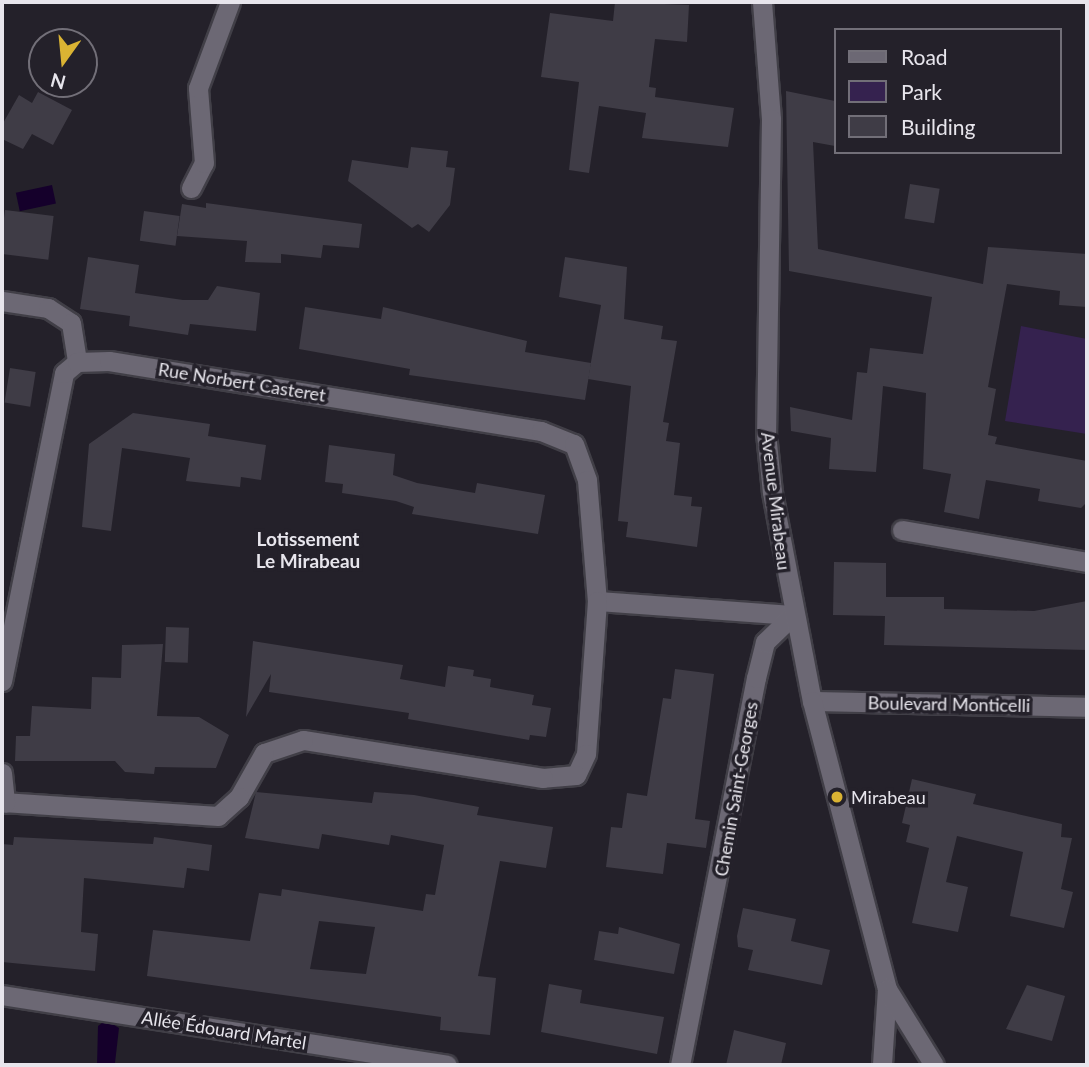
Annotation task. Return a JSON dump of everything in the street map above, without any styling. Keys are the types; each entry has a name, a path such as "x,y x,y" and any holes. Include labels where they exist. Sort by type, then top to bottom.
{"street":[{"path":"191,188 204,163 198,88 230,2"},
{"name":"Avenue Mirabeau","path":"762,2 771,120 766,433 793,615 812,701 887,989"},
{"path":"2,301 48,308 71,323 77,362 64,373 2,681"},
{"name":"Rue Norbert Casteret","path":"2,773 4,802 218,816 239,797 264,753 303,740 542,778 576,775 586,754 597,601 587,480 574,444 541,431 109,361 77,362"},
{"path":"902,530 1087,562"},
{"path":"597,601 793,615"},
{"name":"Chemin Saint-Georges","path":"680,1065 702,974 755,678 765,642 793,615"},
{"name":"Boulevard Monticelli","path":"812,701 1087,707"},
{"path":"882,1065 887,989"},
{"path":"887,989 934,1065"},
{"name":"Allée Édouard Martel","path":"2,995 391,1061 447,1065"}],"green space":[{"path":"1021,326 1087,339 1087,434 1005,421"}],"shaded area":[{"path":"52,185 56,204 20,211 16,193"},
{"path":"106,1020 119,1028 115,1063 97,1065 98,1026"}],"building":[{"path":"615,2 689,5 687,42 655,39 649,87 656,88 655,97 734,108 728,147 642,138 646,113 599,106 589,173 569,170 579,82 541,77 550,13 613,21"},
{"path":"786,91 834,101 834,146 813,142 818,249 983,284 988,247 1087,254 1087,307 1059,305 1060,291 1007,284 988,387 996,389 988,435 997,437 995,444 1087,461 1087,502 1081,508 1038,501 1040,489 986,480 979,519 944,512 951,474 923,469 926,393 883,386 876,472 829,469 831,438 791,431 790,407 852,420 857,372 867,373 870,348 923,354 932,297 789,271"},
{"path":"19,95 32,103 35,98 49,98 72,110 53,145 32,134 23,149 2,139 2,125"},
{"path":"411,147 448,151 446,167 455,168 450,205 429,232 418,224 412,228 348,181 352,160 408,168"},
{"path":"910,184 940,189 934,223 905,219"},
{"path":"206,203 362,224 359,248 323,245 321,258 281,254 281,263 245,262 247,241 177,236 182,204 206,208"},
{"path":"5,210 54,216 48,260 2,254"},
{"path":"144,211 180,216 175,246 140,241"},
{"path":"88,257 139,265 135,293 183,300 208,300 217,286 260,293 256,331 190,324 188,335 129,326 130,316 80,309"},
{"path":"565,257 627,267 624,319 663,326 661,339 677,341 663,422 669,423 666,441 680,443 674,495 692,497 691,506 702,507 697,547 626,537 628,522 618,521 631,386 588,379 601,305 559,297"},
{"path":"305,307 381,319 383,307 527,341 525,352 591,363 585,400 409,375 410,369 299,349"},
{"path":"10,368 36,372 30,407 5,403"},
{"path":"133,413 210,424 208,436 266,445 261,480 241,477 240,487 186,481 190,458 122,448 111,531 82,527 89,444"},
{"path":"329,445 395,454 393,475 417,483 475,493 477,483 545,495 538,534 412,514 414,507 396,501 342,493 343,484 325,482"},
{"path":"834,562 886,563 886,597 944,597 944,609 1034,611 1087,601 1087,650 884,645 885,616 833,615"},
{"path":"166,627 189,628 188,663 165,662"},
{"path":"253,641 403,665 400,679 445,687 448,666 474,670 473,676 491,679 490,687 534,695 532,705 551,708 546,737 530,735 529,740 408,719 409,713 269,692 271,674 246,717"},
{"path":"163,644 157,716 199,717 229,735 216,768 155,767 154,774 125,772 115,761 15,761 16,736 30,736 32,706 91,709 92,677 121,678 122,645"},
{"path":"675,669 714,674 695,819 710,821 706,848 667,843 663,874 606,867 611,827 622,828 627,793 647,796 663,698 671,699"},
{"path":"912,779 976,794 973,804 1062,824 1061,837 1072,838 1061,889 1073,892 1064,928 1010,916 1023,852 957,836 946,882 968,887 958,932 912,923 929,848 906,842 910,825 902,823"},
{"path":"256,792 372,803 374,792 414,795 479,807 477,815 553,827 546,868 500,861 478,976 496,978 490,1035 440,1030 441,1017 147,976 153,930 250,941 259,893 281,896 282,889 423,911 426,894 435,895 444,845 391,835 389,845 322,834 319,849 245,838","holes":["319,921 375,927 366,974 310,969"]},
{"path":"14,837 153,844 154,837 212,845 209,871 187,868 184,888 84,878 81,932 98,934 95,971 2,962 2,844 13,845"},
{"path":"743,908 796,919 791,941 830,950 822,985 748,970 753,950 738,947 737,936"},
{"path":"619,927 680,944 674,974 594,960 599,931 618,934"},
{"path":"549,984 582,990 580,1003 664,1017 657,1054 541,1032"},
{"path":"1027,985 1065,996 1052,1041 1006,1029"},
{"path":"734,1030 786,1043 781,1065 726,1065"}],"place":[{"name":"Mirabeau","path":"837,797"}],"district":[{"name":"Lotissement Le Mirabeau","path":"308,550"}]}
